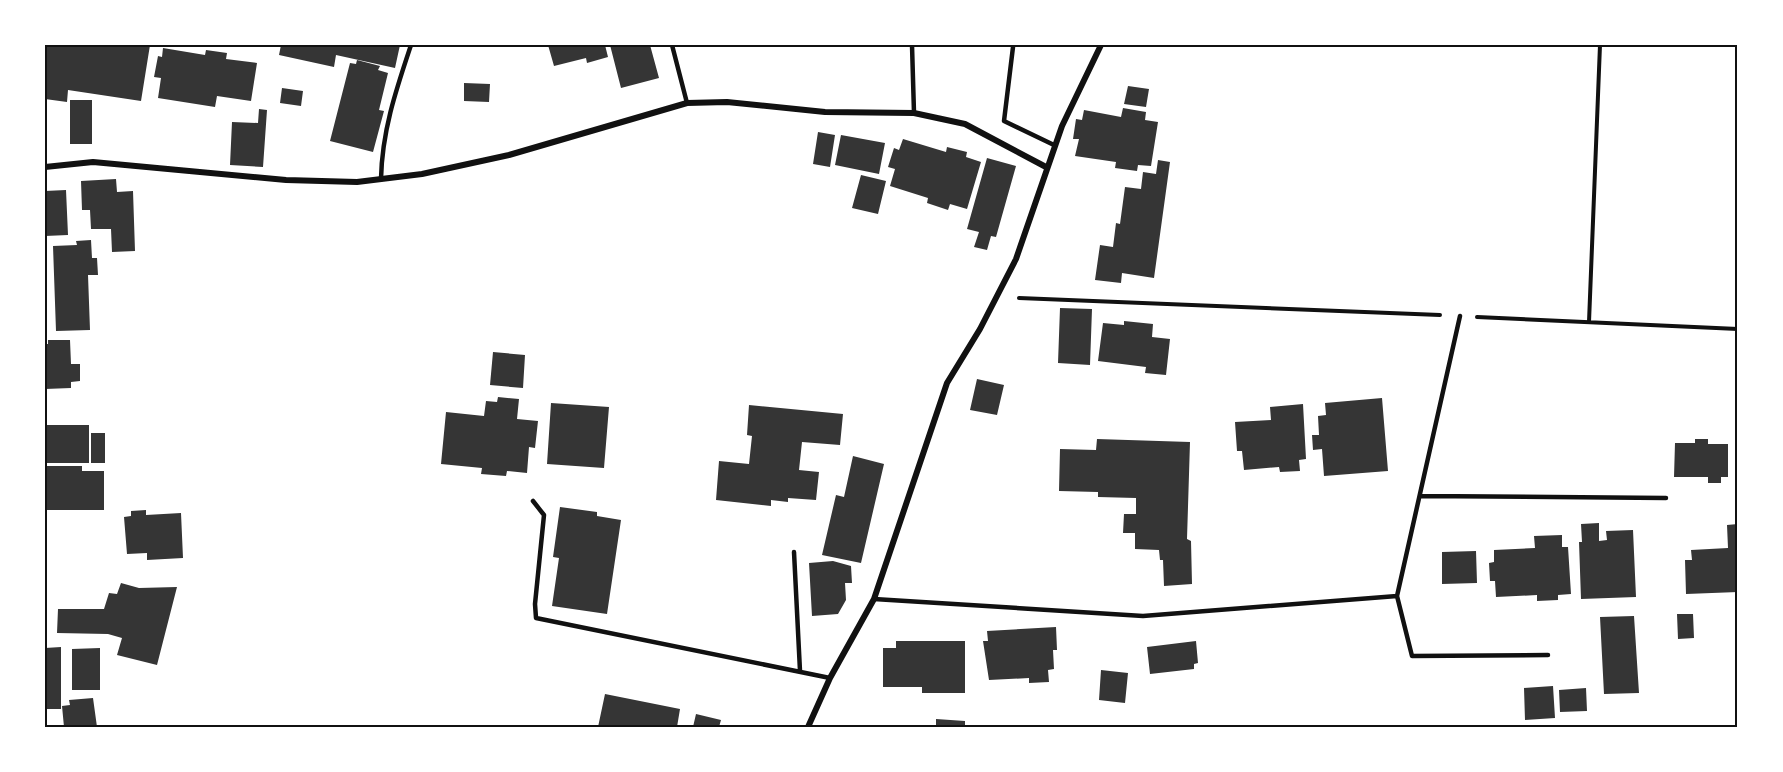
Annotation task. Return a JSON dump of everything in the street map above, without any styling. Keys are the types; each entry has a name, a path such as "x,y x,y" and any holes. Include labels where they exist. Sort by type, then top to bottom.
{"street":[{"path":"808,727 830,678 874,599 923,460 947,382 997,298 1016,259 1054,144 1101,45"},
{"path":"45,167 93,162 286,180 357,182 422,174 508,155 687,103 727,102 825,112 915,113 965,124 1046,167"}],"lane":[{"path":"381,179 382,151 390,105 411,45"},
{"path":"672,45 687,103"},
{"path":"912,45 915,113"},
{"path":"1013,47 1004,121 1054,144"},
{"path":"1460,316 1397,596 1412,656 1548,655"},
{"path":"1420,496 1666,498"},
{"path":"533,501 544,515 535,604 536,618 830,678"},
{"path":"794,552 801,672"},
{"path":"874,599 1143,616 1397,596"}],"path":[{"path":"1590,322 1600,45"},
{"path":"997,298 1738,329"}],"building":[{"path":"45,45 150,45 141,101 68,90 67,102 45,99"},
{"path":"281,45 400,45 395,68 336,55 334,67 279,55"},
{"path":"548,45 605,45 608,57 587,63 586,58 554,66"},
{"path":"610,45 650,45 659,78 621,88"},
{"path":"163,48 205,55 206,50 227,53 226,59 257,63 251,101 217,96 215,107 158,98 161,78 154,77 158,56 162,57"},
{"path":"357,60 380,66 378,70 388,73 379,110 384,111 373,152 330,141 350,63 356,64"},
{"path":"464,83 490,84 489,102 464,101"},
{"path":"1128,86 1149,89 1146,107 1124,104"},
{"path":"282,88 303,91 301,106 280,103"},
{"path":"70,100 92,100 92,144 70,144"},
{"path":"1123,108 1146,112 1145,120 1158,122 1151,166 1138,165 1137,171 1115,168 1116,162 1075,156 1079,139 1073,139 1076,119 1082,120 1084,110 1121,117"},
{"path":"259,109 267,110 263,167 230,165 232,122 258,123"},
{"path":"818,132 835,135 830,167 813,164"},
{"path":"841,135 885,143 879,174 835,165"},
{"path":"903,139 946,152 947,147 967,152 966,157 981,162 967,209 950,204 948,210 927,203 928,198 890,186 895,169 888,167 894,148 899,150"},
{"path":"987,158 1016,166 996,237 991,236 987,250 974,247 979,232 967,229"},
{"path":"1158,160 1170,162 1154,278 1122,273 1121,283 1095,280 1100,245 1113,247 1116,223 1120,224 1125,187 1141,189 1143,172 1156,174"},
{"path":"861,175 886,181 878,214 852,208"},
{"path":"116,179 117,192 133,191 135,251 112,252 111,229 91,229 90,210 82,210 81,181"},
{"path":"66,190 68,235 45,236 45,191"},
{"path":"91,240 92,258 97,258 98,275 88,275 90,330 56,331 53,246 77,245 76,241"},
{"path":"1060,308 1092,309 1090,365 1058,363"},
{"path":"1124,321 1153,324 1152,337 1170,339 1166,375 1145,373 1146,367 1098,361 1103,323 1124,325"},
{"path":"48,340 70,340 71,364 80,364 80,381 71,382 71,388 45,389 45,344 48,344"},
{"path":"493,352 525,355 523,388 490,385"},
{"path":"977,379 1004,385 997,415 970,410"},
{"path":"498,397 519,399 517,419 538,421 535,448 529,447 527,473 507,471 506,476 481,474 482,468 441,464 446,412 484,416 486,401 497,402"},
{"path":"1382,398 1388,471 1324,476 1322,449 1313,450 1312,435 1319,435 1318,416 1326,415 1325,403"},
{"path":"551,403 609,407 604,468 547,464"},
{"path":"1303,404 1306,459 1299,460 1300,471 1280,472 1279,467 1244,470 1242,451 1237,451 1235,422 1271,420 1270,407"},
{"path":"749,405 843,414 840,445 802,442 799,470 819,472 816,500 788,498 788,502 771,500 771,506 716,500 719,461 749,464 752,436 747,435"},
{"path":"45,425 89,425 89,463 45,463"},
{"path":"91,433 105,433 105,463 91,463"},
{"path":"1097,439 1190,442 1187,539 1191,541 1192,584 1164,586 1163,560 1160,560 1159,550 1135,549 1135,533 1123,533 1124,514 1136,514 1136,498 1098,497 1098,492 1059,491 1060,449 1096,450"},
{"path":"1695,439 1708,439 1708,444 1728,444 1728,477 1721,477 1721,483 1708,483 1708,477 1674,477 1675,443 1695,443"},
{"path":"853,456 884,464 861,563 822,555 836,495 844,497"},
{"path":"45,466 82,466 82,471 104,471 104,510 47,510"},
{"path":"560,507 597,512 597,516 621,520 607,614 552,606 559,558 553,557"},
{"path":"146,510 146,515 181,513 183,558 147,560 147,553 127,554 124,517 131,516 131,511"},
{"path":"1599,523 1599,541 1607,540 1606,531 1633,530 1636,597 1581,599 1579,542 1582,542 1581,524"},
{"path":"1738,524 1738,592 1686,594 1685,560 1692,560 1691,550 1728,548 1727,525"},
{"path":"1562,535 1562,547 1568,547 1571,594 1558,595 1558,600 1537,601 1537,595 1496,597 1495,581 1490,581 1489,563 1494,562 1494,550 1535,548 1534,536"},
{"path":"1476,551 1477,583 1442,584 1442,552"},
{"path":"833,561 851,566 852,583 845,583 846,600 838,614 812,616 809,563"},
{"path":"121,583 139,588 177,587 157,665 117,655 122,638 108,634 57,633 58,609 104,609 109,593 117,594"},
{"path":"1677,614 1693,614 1694,638 1678,639"},
{"path":"1634,616 1639,693 1604,694 1600,617"},
{"path":"1056,627 1057,650 1053,650 1054,669 1048,670 1049,682 1029,683 1029,678 989,680 983,641 988,641 987,631"},
{"path":"896,641 965,641 965,693 922,693 922,687 883,687 883,648 896,648"},
{"path":"1196,641 1198,663 1194,664 1194,669 1150,674 1147,647"},
{"path":"61,647 61,709 45,709 45,648"},
{"path":"100,648 100,690 72,690 72,649"},
{"path":"1101,670 1128,673 1125,703 1099,700"},
{"path":"1553,686 1555,718 1525,720 1524,688"},
{"path":"1586,688 1587,711 1560,712 1559,690"},
{"path":"605,694 680,709 677,727 598,727"},
{"path":"93,698 97,727 64,727 62,706 70,705 69,700"},
{"path":"696,714 721,720 719,727 693,727"},
{"path":"936,719 965,721 965,727 936,727"}]}
